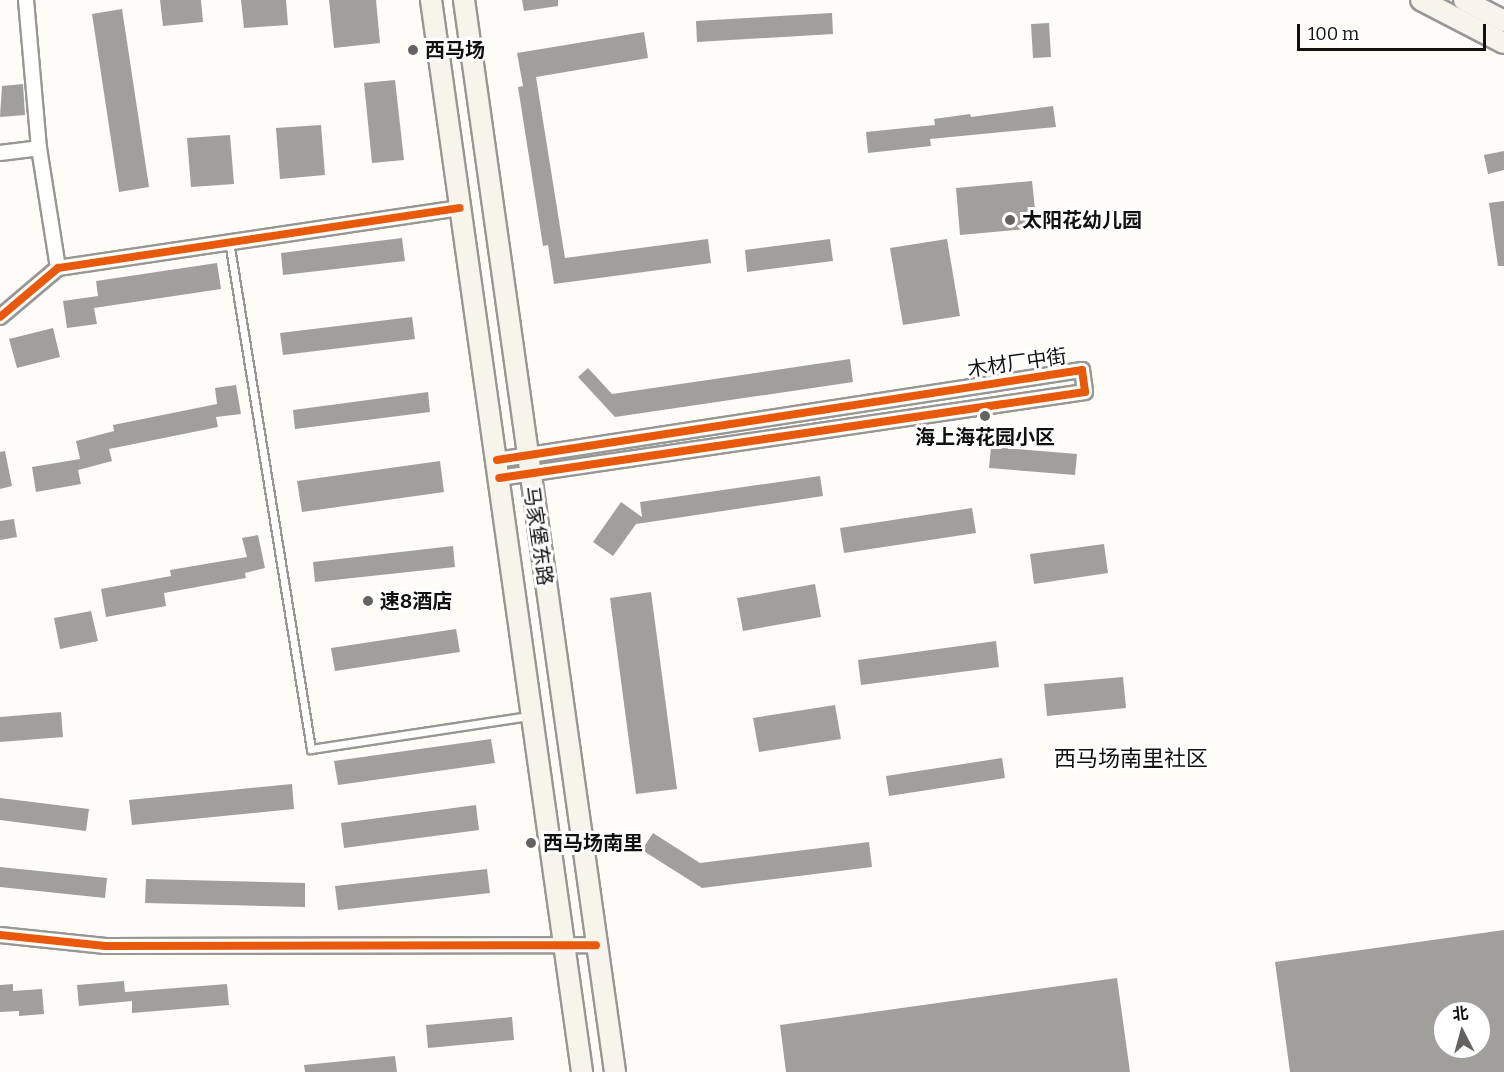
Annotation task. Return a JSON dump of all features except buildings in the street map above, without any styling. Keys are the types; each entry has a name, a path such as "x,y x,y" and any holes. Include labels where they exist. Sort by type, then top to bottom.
{"main road":[{"name":"马家堡东路","path":"431,0 582,1072"},
{"name":"马家堡东路","path":"464,0 615,1072"},
{"path":"1421,0 1504,43"},
{"path":"1464,0 1504,21"}],"street":[{"path":"26,0 39,148 58,268"},
{"path":"0,153 39,148"},
{"path":"0,317 58,268 460,208"},
{"name":"木材厂中街","path":"498,469 1082,370 1086,392 528,464"},
{"path":"0,935 105,946 563,948 596,945"}],"lane":[{"path":"229,241 311,749 531,716"}],"cycle path":[{"path":"0,317 58,268 460,208"},
{"path":"497,460 1082,370 1085,392 499,478"},
{"path":"0,935 105,946 596,945"}],"place":[{"name":"西马场","path":"413,50"},
{"name":"太阳花幼儿园","path":"1010,220"},
{"name":"海上海花园小区","path":"985,416"},
{"name":"速8酒店","path":"368,601"},
{"name":"西马场南里","path":"531,843"}],"district":[{"name":"西马场南里社区","path":"1131,759"}]}
